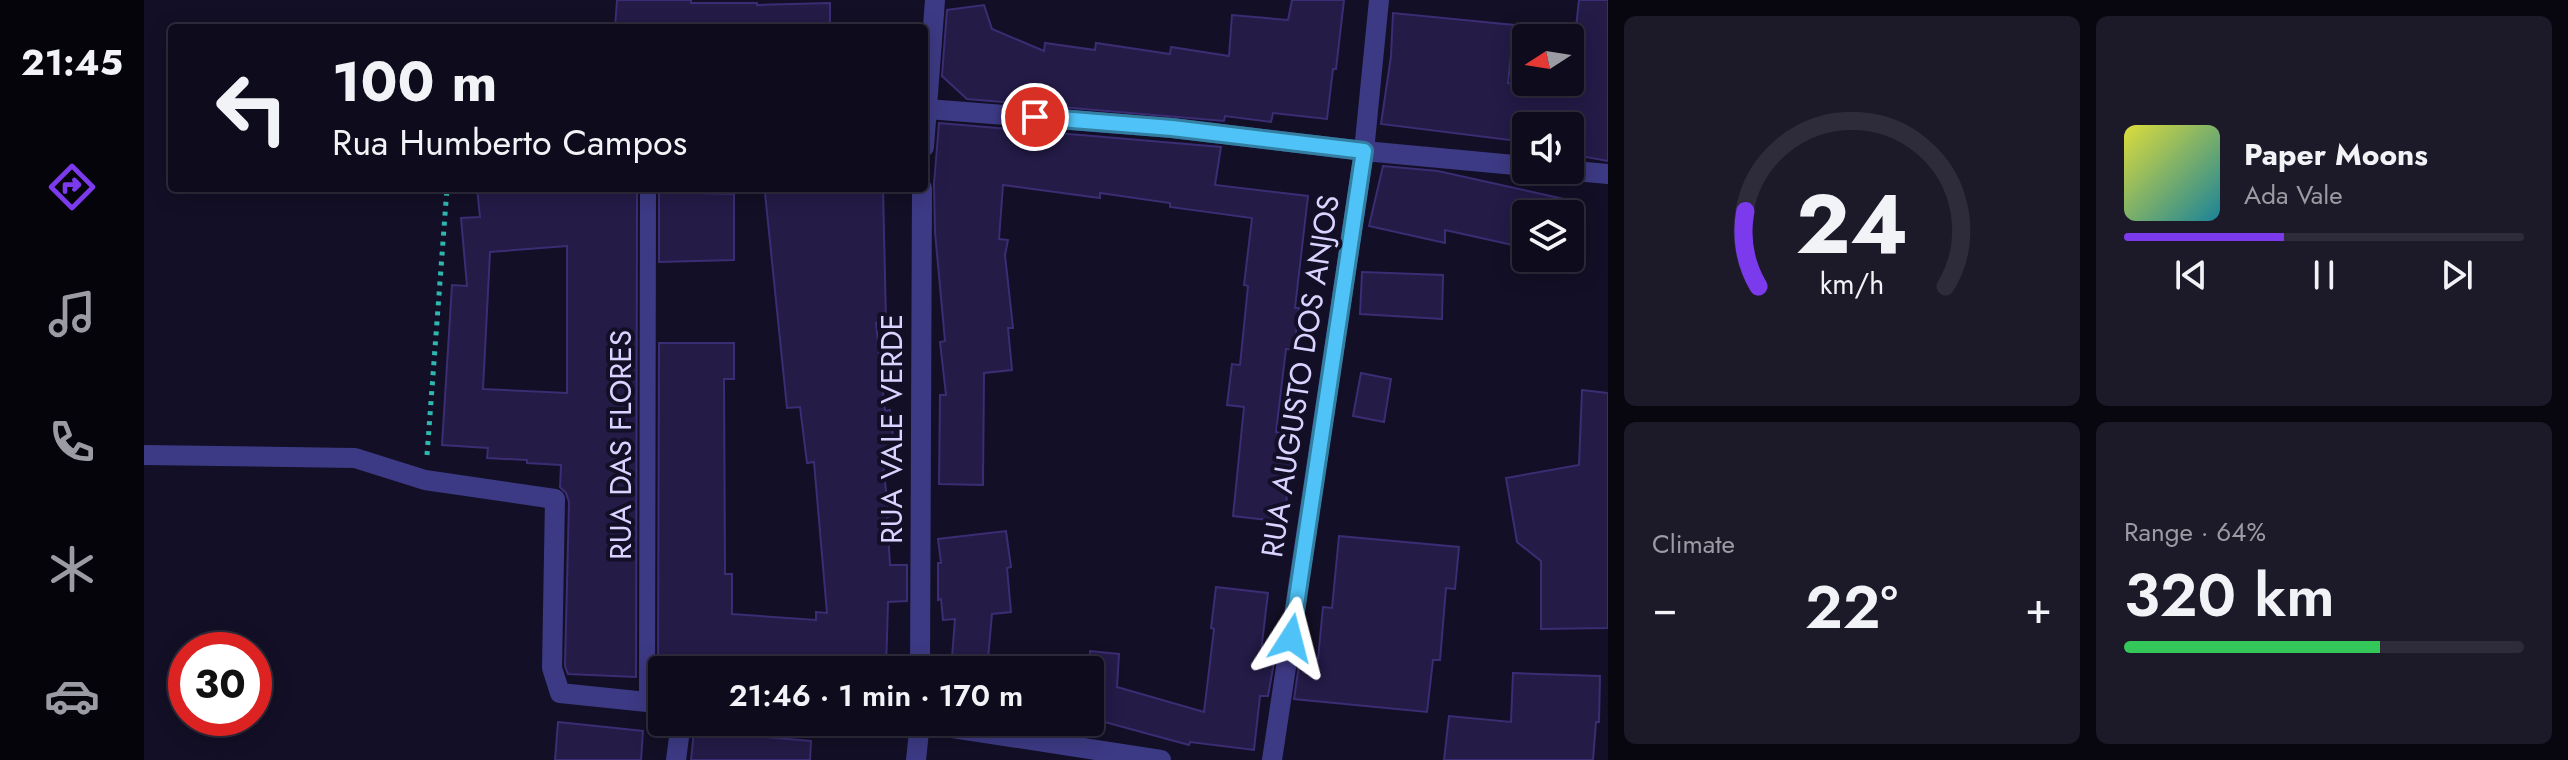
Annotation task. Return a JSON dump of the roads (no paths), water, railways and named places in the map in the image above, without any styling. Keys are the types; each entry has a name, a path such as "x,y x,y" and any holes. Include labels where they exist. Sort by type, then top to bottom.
{"street":[{"path":"928,95 935,0"},
{"name":"RUA AUGUSTO DOS ANJOS","path":"1272,760 1364,151 1379,0"},
{"path":"928,109 1172,128 1512,165"},
{"path":"1584,172 1608,174"},
{"name":"RUA VALE VERDE","path":"920,656 922,192"},
{"path":"144,455 355,458 425,480 555,499 552,668 560,693 648,703"},
{"path":"676,760 679,736"},
{"path":"916,760 919,736"},
{"path":"1009,736 1161,760"}],"lane":[{"name":"RUA DAS FLORES","path":"648,192 654,656"}]}
